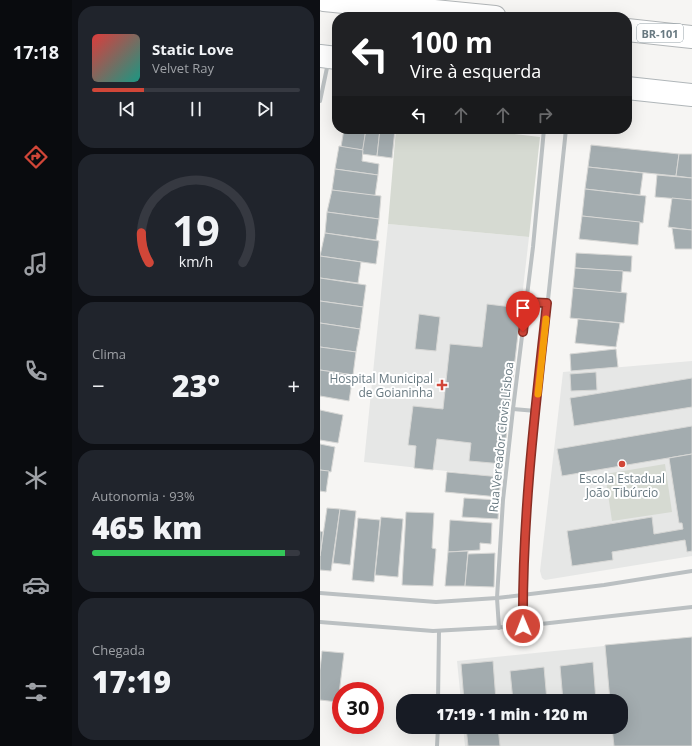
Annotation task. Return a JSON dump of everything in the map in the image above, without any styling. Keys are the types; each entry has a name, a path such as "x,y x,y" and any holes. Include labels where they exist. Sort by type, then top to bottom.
{"main road":[{"path":"324,0 444,12"},
{"name":"BR-101","path":"632,31 692,37"},
{"path":"632,89 692,95"}],"street":[{"path":"320,101 329,57"},
{"name":"Rua Vereador Clovis Lisboa","path":"499,628 497,598 503,500 533,247 544,134"},
{"path":"523,626 525,542 536,412 547,303 554,254 566,134"},
{"path":"526,302 547,303"},
{"path":"513,409 536,412"},
{"path":"320,594 436,602 523,595 604,585 692,571"},
{"path":"320,622 439,631 523,626 692,607"},
{"path":"438,694 439,631"},
{"path":"437,746 438,734"}],"shaded area":[{"path":"396,134 514,134 540,137 529,237 388,224"},
{"name":"Hospital Municipal de Goianinha","path":"388,224 529,237 501,477 364,462"},
{"name":"Escola Estadual João Tibúrcio","path":"692,361 692,556 545,580 542,578 540,571 563,372"},
{"path":"665,464 672,512 612,521 605,474"},
{"path":"692,637 692,746 465,746 464,734 628,734 628,694 460,694 457,661"}],"building":[{"path":"343,134 365,134 363,150 341,147"},
{"path":"365,134 379,134 377,156 362,154"},
{"path":"379,134 394,134 392,158 377,156"},
{"path":"591,145 679,154 676,176 588,167"},
{"path":"339,146 363,150 362,161 379,164 378,175 335,169"},
{"path":"679,154 692,154 692,178 676,176"},
{"path":"588,167 643,173 640,195 585,189"},
{"path":"335,169 378,175 375,196 332,190"},
{"path":"657,175 692,178 692,200 655,197"},
{"path":"585,189 646,196 643,223 582,216"},
{"path":"332,190 381,196 379,219 327,212"},
{"path":"672,198 692,200 692,230 668,227"},
{"path":"327,212 379,219 376,240 325,233"},
{"path":"582,216 640,222 638,245 579,239"},
{"path":"672,228 692,230 692,249 675,249"},
{"path":"325,233 379,241 376,264 320,256"},
{"path":"576,253 632,256 631,272 575,268"},
{"path":"320,256 361,262 358,283 320,278"},
{"path":"575,268 623,271 621,293 573,288"},
{"path":"320,278 366,285 363,307 320,301"},
{"path":"573,288 627,293 624,323 570,318"},
{"path":"320,301 363,307 360,329 320,323"},
{"path":"487,304 521,308 503,464 469,461 471,443 437,439 433,470 414,468 416,446 408,445 413,406 443,409 450,344 482,347"},
{"path":"419,314 440,317 436,351 415,349"},
{"path":"578,319 620,323 616,347 575,343"},
{"path":"320,323 360,329 356,352 320,347"},
{"path":"320,347 356,352 353,375 320,370"},
{"path":"616,349 618,367 571,371 570,354"},
{"path":"320,370 353,375 349,401 320,396"},
{"path":"596,372 597,390 571,391 570,374"},
{"path":"692,378 692,407 574,426 570,398"},
{"path":"320,410 343,415 338,443 320,440"},
{"path":"692,426 692,454 562,476 557,449"},
{"path":"320,444 335,447 331,472 320,470"},
{"path":"692,454 692,551 687,552 685,540 612,552 613,560 572,566 567,531 652,517 654,534 683,529 682,523 679,523 669,458"},
{"path":"320,470 329,471 326,492 320,491"},
{"path":"447,472 501,477 499,497 445,492"},
{"path":"464,498 499,500 498,519 462,517"},
{"path":"327,508 340,509 331,571 320,570 320,556"},
{"path":"340,509 356,511 350,565 333,563"},
{"path":"406,512 434,513 432,548 436,549 433,586 402,585"},
{"path":"381,517 403,519 398,577 375,575"},
{"path":"358,518 380,520 374,582 352,580"},
{"path":"450,520 492,523 491,544 480,543 480,550 448,552"},
{"path":"320,531 323,532 320,556"},
{"path":"468,551 465,586 445,586 448,552"},
{"path":"495,553 494,587 465,586 468,554"},
{"path":"692,637 692,746 614,746 613,734 628,734 628,694 609,694 605,645"},
{"path":"322,651 344,653 340,682 332,682 332,701 320,700 320,670"},
{"path":"493,661 495,694 463,694 461,664"},
{"path":"593,662 595,694 562,694 560,666"},
{"path":"544,667 546,694 512,694 510,671"},
{"path":"467,734 499,734 500,746 468,746"}],"slow traffic":[{"path":"538,394 546,319"}],"place":[{"name":"Hospital Municipal de Goianinha","path":"442,385"},
{"name":"Escola Estadual João Tibúrcio","path":"622,464"}],"route":[{"path":"523,332 526,302 547,303 525,542 523,626"}]}
